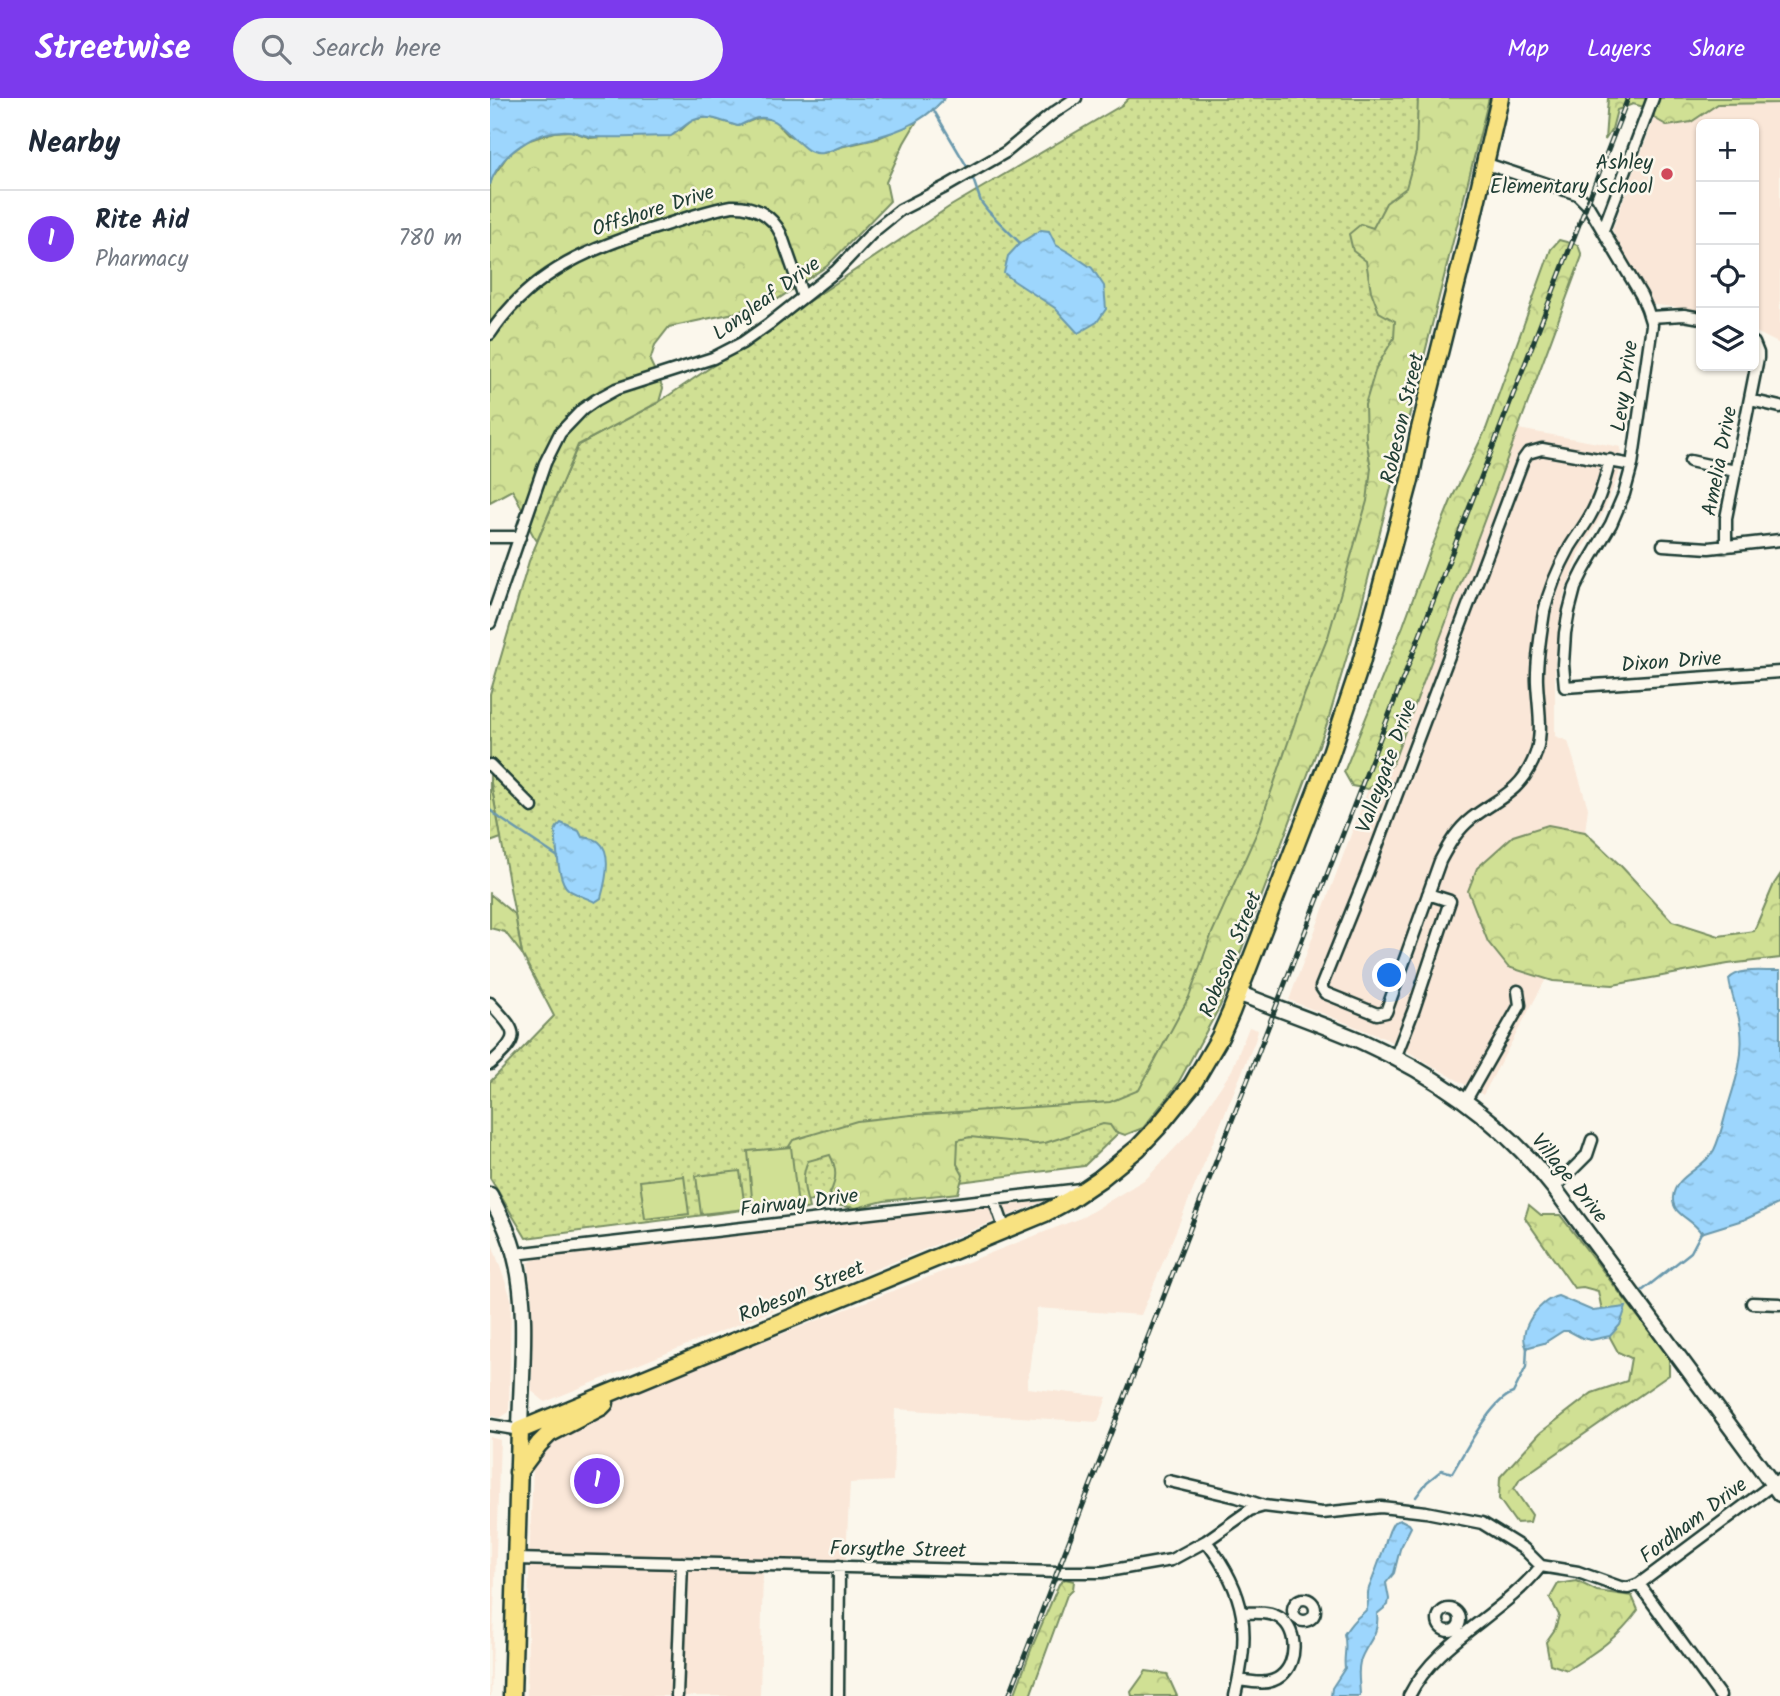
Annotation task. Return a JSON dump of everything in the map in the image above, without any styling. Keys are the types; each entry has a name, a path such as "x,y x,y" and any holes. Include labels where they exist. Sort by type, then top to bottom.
{"main road":[{"name":"Robeson Street","path":"520,1430 1045,1213 1088,1188 1138,1148 1175,1107 1220,1037 1331,753 1361,663 1410,480 1500,98"},
{"name":"Village Drive","path":"1238,993 1363,1042 1395,1058 1466,1100 1508,1136 1555,1188 1778,1486"},
{"path":"490,1195 515,1254 523,1313 512,1696"},
{"path":"518,1472 549,1434 601,1407 616,1390"}],"street":[{"name":"Longleaf Drive","path":"490,623 545,463 565,427 583,409 615,389 728,352 769,324 836,271 874,231 900,210 1006,152 1076,98"},
{"path":"1603,230 1653,98"},
{"name":"Levy Drive","path":"1484,163 1577,194 1587,204 1603,230 1641,295 1650,317 1652,331 1632,464 1612,524 1575,588 1565,633 1565,687"},
{"name":"Offshore Drive","path":"490,334 519,298 568,262 628,236 732,206 749,207 759,211 776,225 803,297"},
{"path":"1650,317 1696,317"},
{"name":"Amelia Drive","path":"1726,547 1726,518 1756,371"},
{"path":"1750,400 1780,407"},
{"name":"Valleygate Drive","path":"1610,460 1604,485 1591,514 1569,548 1545,610 1537,681 1540,742 1525,777 1511,792 1470,820 1450,841 1440,861 1386,1012 1377,1014 1325,993 1321,987 1367,873 1523,460 1528,453 1542,449 1610,460 1632,464"},
{"path":"1690,461 1735,471"},
{"path":"490,537 520,537"},
{"path":"1663,545 1709,548 1780,540"},
{"name":"Dixon Drive","path":"1565,687 1780,672"},
{"path":"490,765 532,807"},
{"path":"1395,1058 1450,901 1428,894"},
{"path":"1466,1100 1520,1005 1518,991"},
{"path":"490,1003 509,1024 513,1035 507,1050 490,1064"},
{"path":"1555,1188 1587,1155 1592,1140"},
{"name":"Fairway Drive","path":"515,1254 1088,1188"},
{"path":"993,1199 1005,1230"},
{"path":"1752,1303 1780,1304"},
{"path":"490,1425 520,1430"},
{"path":"1169,1482 1237,1497 1264,1506 1322,1513 1381,1507 1426,1512 1482,1523 1524,1549 1541,1566 1578,1572 1609,1585 1628,1588 1639,1584"},
{"name":"Fordham Drive","path":"1720,1696 1639,1584 1778,1486"},
{"name":"Forsythe Street","path":"515,1559 1102,1572 1171,1560 1206,1541 1250,1510 1264,1506"},
{"path":"1206,1541 1231,1577 1243,1613 1244,1643 1235,1696"},
{"path":"677,1696 682,1563"},
{"path":"838,1696 839,1566"},
{"path":"1409,1696 1417,1680 1459,1632 1529,1582 1541,1566"},
{"path":"1239,1680 1256,1683 1280,1677 1294,1652 1293,1640 1286,1625 1275,1615 1243,1613"},
{"path":"1286,1625 1296,1616"}],"shaded area":[{"name":"Ashley Elementary School","path":"1780,99 1780,344 1759,334 1759,119 1696,119 1696,310 1650,304 1612,230 1658,108"},
{"path":"1518,429 1621,447 1619,474 1602,515 1579,554 1563,598 1555,658 1555,736 1568,741 1588,808 1585,832 1548,825 1508,966 1546,979 1483,1095 1386,1039 1289,1000 1368,789 1377,783 1393,763"},
{"path":"1249,1027 1258,1030 1255,1041 1141,1315 1037,1308 1027,1388 1107,1397 1098,1422 895,1409 893,1481 850,1483 845,1573 763,1571 760,1696 527,1696 534,1443 556,1422 1083,1217 1147,1178 1190,1132 1232,1070"},
{"path":"1047,1200 545,1402 532,1391 532,1303 528,1263 537,1258"},
{"path":"490,1238 511,1298 509,1412 500,1418 490,1415"},
{"path":"490,1437 500,1440 491,1696 490,1696"}],"green space":[{"path":"1129,98 1475,98 1315,734 1163,1090 1084,1166 526,1238 490,1178 490,1082 554,1016 522,954 490,778 490,694 529,561 578,445 659,402 949,207 1122,105"},
{"path":"1418,98 1489,98 1358,619 1327,724 1220,1006 1177,1085 1143,1128 1125,1135 1114,1131 1110,1125 1103,1124 1036,1144 970,1137 958,1140 957,1164 963,1175 958,1193 884,1201 856,1208 835,1205 830,1193 835,1174 830,1155 808,1161 804,1179 809,1208 802,1210 790,1196 783,1156 793,1140 857,1121 1110,1102 1139,1090 1189,997 1212,933 1258,830 1305,693 1328,637 1367,501 1371,468 1366,439 1365,405 1376,368 1394,338 1395,321 1379,312 1371,291 1366,261 1353,251 1349,234 1361,224 1373,228 1386,203 1406,188 1416,152"},
{"path":"1608,98 1647,98 1644,107 1633,104 1617,110 1612,129 1605,140"},
{"path":"1657,98 1780,98 1780,103 1718,104 1691,122 1668,126 1654,118 1653,109"},
{"path":"709,117 738,126 758,118 773,119 788,135 824,153 876,139 917,121 886,182 890,201 827,266 778,299 734,313 669,327 655,345 650,361 663,388 659,402 578,445 537,541 512,490 490,502 492,178 508,155 527,141 554,132 571,131 591,138 681,130 692,120"},
{"path":"1559,240 1578,245 1582,256 1393,763 1377,783 1368,789 1352,786 1344,772 1452,498 1486,429 1551,249"},
{"path":"490,778 501,838 490,842"},
{"path":"1548,825 1585,832 1672,921 1719,936 1754,931 1780,875 1780,958 1728,964 1613,985 1553,981 1508,967 1488,942 1468,891 1477,868 1513,836"},
{"path":"490,894 515,915 522,954 505,932 490,928"},
{"path":"791,1147 798,1206 753,1210 748,1151"},
{"path":"740,1171 745,1209 701,1214 696,1176"},
{"path":"684,1176 689,1214 645,1219 640,1181"},
{"path":"1529,1205 1541,1215 1560,1215 1669,1357 1669,1375 1520,1479 1514,1489 1532,1515 1530,1522 1516,1523 1499,1499 1500,1477 1540,1433 1592,1393 1627,1381 1631,1358 1618,1352 1606,1330 1598,1291 1583,1287 1574,1288 1525,1218"},
{"path":"1065,1579 1074,1581 1073,1589 1067,1595 1030,1696 1014,1696 1059,1584"},
{"path":"1577,1581 1597,1591 1632,1596 1638,1610 1606,1644 1567,1670 1550,1664 1546,1642 1555,1629 1559,1615 1550,1598 1558,1584"},
{"path":"1146,1671 1167,1674 1177,1696 1132,1696 1131,1692"}],"water":[{"path":"490,98 945,98 910,125 820,153 808,150 780,126 764,118 738,126 716,119 700,118 671,136 595,137 556,131 532,139 510,154 490,185"},
{"path":"1041,230 1049,231 1056,245 1092,268 1104,286 1106,309 1097,322 1078,333 1055,308 1004,273 1008,256 1020,243"},
{"path":"561,823 579,831 582,837 597,841 606,853 606,877 601,898 595,902 565,886 558,863 555,831"},
{"path":"1746,971 1780,971 1780,1203 1746,1219 1701,1233 1679,1213 1673,1203 1673,1197 1675,1189 1684,1177 1704,1162 1714,1150 1736,1080 1741,1031 1729,979"},
{"path":"1558,1296 1593,1311 1626,1307 1620,1325 1610,1336 1591,1340 1563,1331 1544,1343 1527,1349 1524,1341 1527,1325 1544,1303"},
{"path":"1401,1520 1411,1527 1400,1549 1394,1573 1386,1583 1388,1605 1377,1614 1374,1634 1360,1662 1360,1696 1331,1696 1332,1688 1345,1668 1344,1634 1366,1610 1369,1588 1389,1531 1394,1522"}],"waterway":[{"path":"933,109 969,170"},
{"path":"972,176 981,202 1020,243"},
{"path":"490,810 558,857"},
{"path":"1638,1294 1691,1252 1702,1231"},
{"path":"1416,1497 1427,1482 1442,1470 1452,1473 1487,1416 1513,1393 1526,1367 1527,1347"}],"railway":[{"path":"1009,1696 1628,98"}],"place":[{"name":"Ashley Elementary School","path":"1667,174"},
{"name":"Rite Aid","path":"597,1481"}]}
